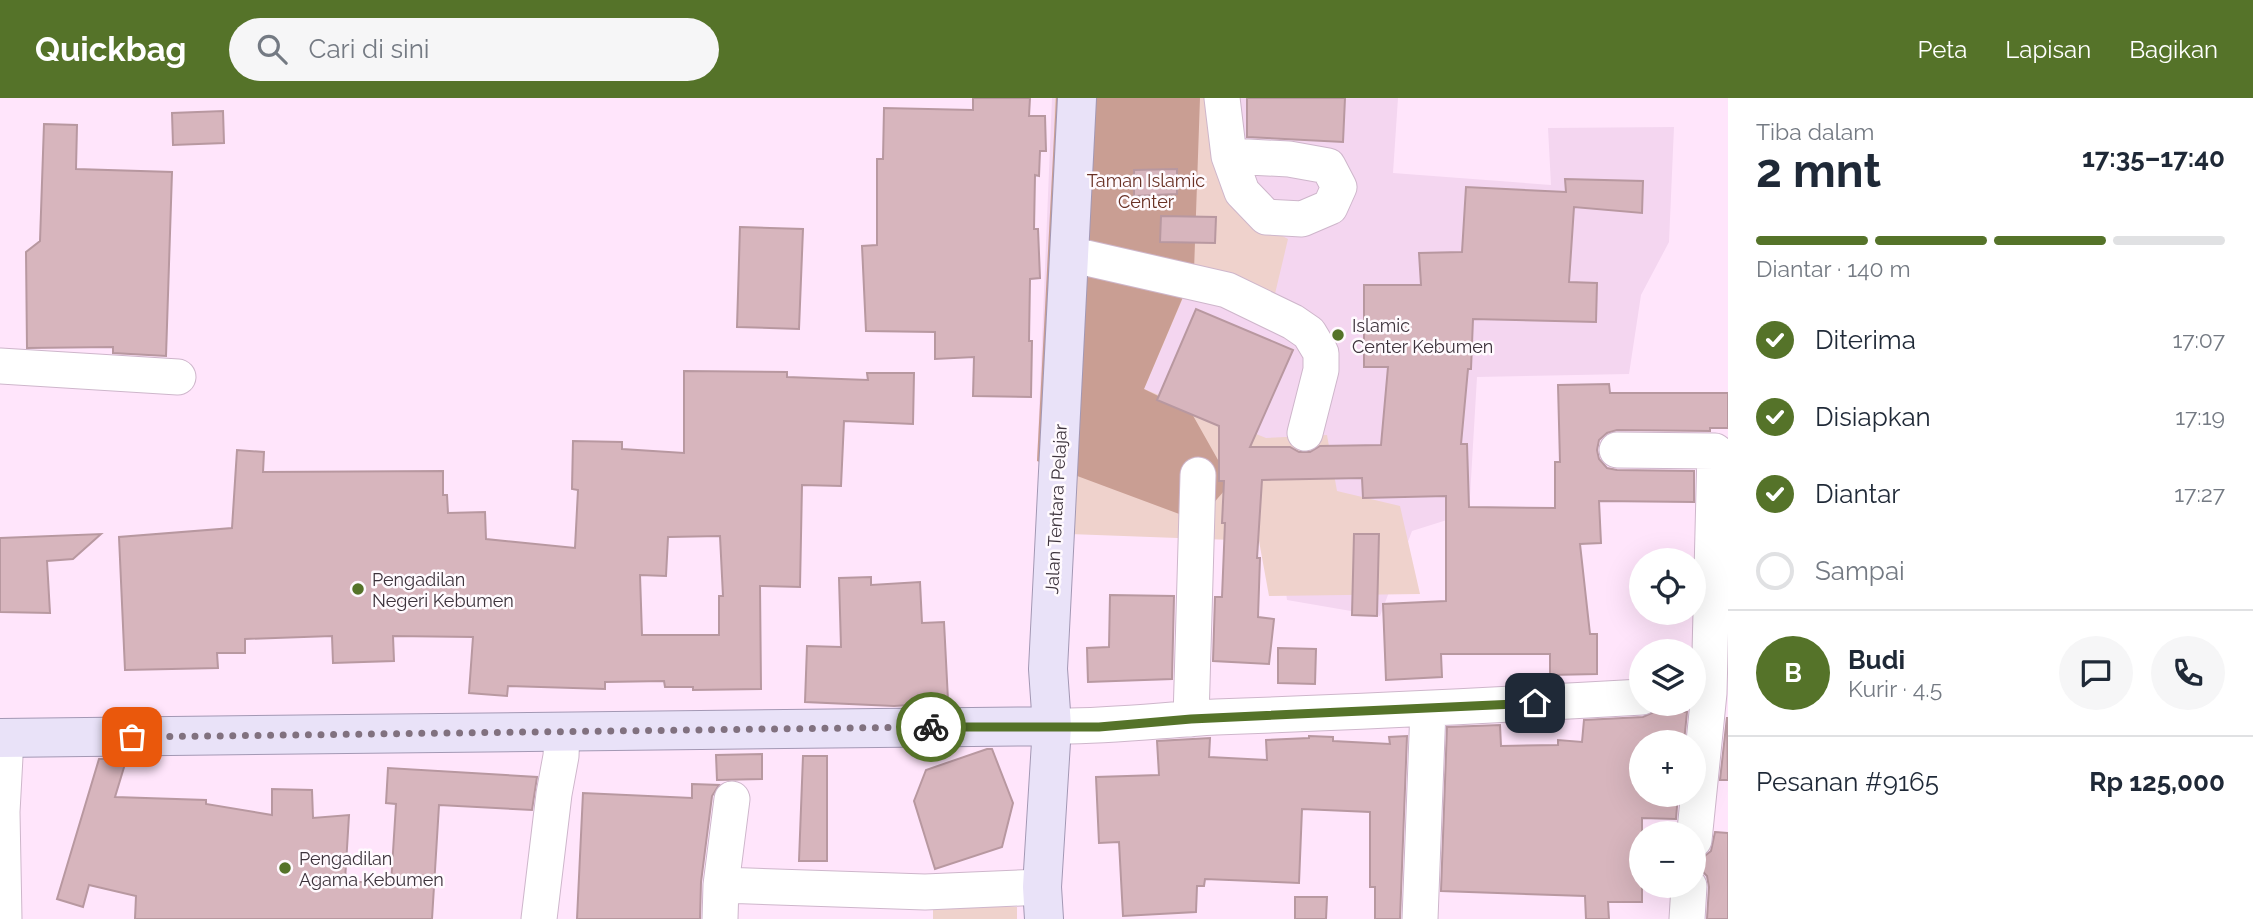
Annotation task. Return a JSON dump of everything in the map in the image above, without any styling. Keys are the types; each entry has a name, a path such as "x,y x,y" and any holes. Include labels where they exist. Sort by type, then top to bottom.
{"main road":[{"name":"Jalan Tentara Pelajar","path":"1043,903 1052,726 1048,669 1077,98"},
{"path":"3,738 1052,726"}],"street":[{"path":"1222,98 1229,156"},
{"path":"1069,254 1227,290 1309,333 1321,353 1321,370 1305,433"},
{"path":"0,366 178,377"},
{"path":"1617,450 1721,450 1710,693 1696,821"},
{"path":"1191,719 1198,475"},
{"path":"1052,726 1099,727 1191,719 1629,698"},
{"path":"1420,919 1428,709"},
{"path":"539,919 562,732"},
{"path":"3,738 4,919"},
{"path":"720,919 721,885 732,799"},
{"path":"721,885 925,905 1043,903"},
{"path":"1687,919 1688,898"}],"shaded area":[{"name":"Islamic Center Kebumen","path":"1052,98 1398,98 1393,173 1551,185 1548,128 1674,127 1669,242 1641,295 1629,374 1477,377 1469,513 1412,531 1380,616 1287,600 1280,548 1198,521 1037,461"}],"green space":[{"name":"Taman Islamic Center","path":"1055,98 1233,98 1242,215 1288,239 1274,298 1194,272 1144,389 1266,438 1327,435 1337,491 1400,506 1420,594 1269,596 1259,541 1042,533"},
{"path":"1056,98 1200,98 1194,271 1144,389 1191,412 1231,483 1198,521 1037,461"},
{"path":"933,900 1017,907 1017,919 933,919"}],"building":[{"path":"973,98 1030,98 1029,116 1045,116 1046,151 1040,151 1039,176 1035,175 1034,229 1038,229 1040,278 1030,279 1031,397 973,396 974,357 935,359 935,332 866,331 862,246 877,245 877,159 883,159 884,108 973,110"},
{"path":"1247,98 1345,98 1343,142 1247,137"},
{"path":"223,111 224,143 173,145 172,113"},
{"path":"44,124 77,125 76,169 172,172 166,356 113,353 113,347 27,348 26,252 40,241"},
{"path":"1177,169 1177,194 1134,196 1134,170"},
{"path":"1565,179 1643,181 1642,213 1574,207 1569,282 1597,283 1596,322 1473,319 1471,369 1468,369 1461,444 1467,444 1469,507 1555,508 1555,462 1560,462 1558,385 1609,384 1610,393 1728,393 1728,428 1710,428 1710,431 1617,430 1607,433 1599,440 1599,459 1607,468 1694,471 1694,502 1599,501 1601,543 1580,544 1590,634 1597,634 1597,674 1550,675 1550,654 1441,654 1442,677 1386,680 1383,604 1446,601 1446,496 1363,498 1362,478 1262,480 1257,558 1260,558 1258,617 1274,619 1269,664 1213,661 1215,597 1222,597 1225,523 1222,523 1224,481 1219,481 1219,426 1157,400 1196,309 1293,350 1250,447 1290,447 1299,452 1310,452 1320,446 1381,445 1388,367 1364,367 1364,285 1421,285 1419,253 1462,252 1466,187 1566,192"},
{"path":"1161,216 1216,217 1215,243 1160,242"},
{"path":"740,227 803,229 799,329 737,327"},
{"path":"684,371 787,372 787,377 868,380 867,373 914,373 913,424 844,421 841,486 802,485 800,587 760,586 761,689 693,690 693,687 665,687 664,681 605,682 605,689 508,686 507,696 469,693 473,637 393,636 394,661 333,663 332,636 245,639 245,653 217,653 218,668 125,670 119,537 232,528 237,450 264,452 263,472 443,471 443,495 447,495 448,513 485,512 486,539 575,548 578,490 572,489 573,441 622,442 622,449 684,453","holes":["720,536 723,596 719,596 719,635 642,635 640,575 666,576 668,537"]},
{"path":"101,534 73,559 47,561 50,613 0,612 0,538"},
{"path":"1354,534 1379,534 1377,616 1352,615"},
{"path":"871,577 871,585 920,582 922,623 944,622 948,700 894,706 805,702 807,646 841,647 839,578"},
{"path":"1110,595 1174,596 1172,679 1088,682 1087,648 1109,647"},
{"path":"1278,648 1316,649 1315,684 1278,683"},
{"path":"1687,716 1685,730 1629,730 1629,807 1677,807 1676,819 1642,818 1642,821 1629,821 1629,898 1642,898 1642,902 1608,902 1609,919 1586,919 1585,896 1441,891 1447,727 1500,725 1501,746 1558,745 1558,740 1582,742 1584,720"},
{"path":"1727,717 1728,780 1720,780"},
{"path":"1407,736 1400,919 1375,919 1375,887 1370,887 1370,812 1302,809 1299,883 1205,879 1204,886 1197,886 1196,912 1123,916 1119,842 1099,843 1096,777 1159,775 1157,741 1210,738 1209,757 1267,760 1266,740 1333,737 1333,741 1390,744 1389,737"},
{"path":"992,749 1013,803 1002,847 935,869 914,801 926,770"},
{"path":"762,754 762,779 717,780 716,755"},
{"path":"803,756 827,756 827,861 799,861"},
{"path":"99,759 125,764 115,797 206,800 206,804 272,815 272,789 312,790 313,818 349,815 345,881 391,884 396,804 386,803 388,768 537,777 532,810 439,805 432,919 135,919 136,896 89,885 83,907 57,899"},
{"path":"692,784 719,785 712,796 701,882 700,919 577,919 583,793 692,798"},
{"path":"1715,832 1728,833 1728,919 1707,919 1709,887 1706,855 1711,851"},
{"path":"1295,897 1327,897 1326,919 1295,919"}],"way so far":[{"path":"132,737 931,727"}],"place":[{"name":"Islamic Center Kebumen","path":"1338,335"},
{"name":"Pengadilan Negeri Kebumen","path":"358,589"},
{"name":"Pengadilan Agama Kebumen","path":"285,868"}],"route":[{"path":"931,727 1099,727 1191,719 1535,703"}]}
